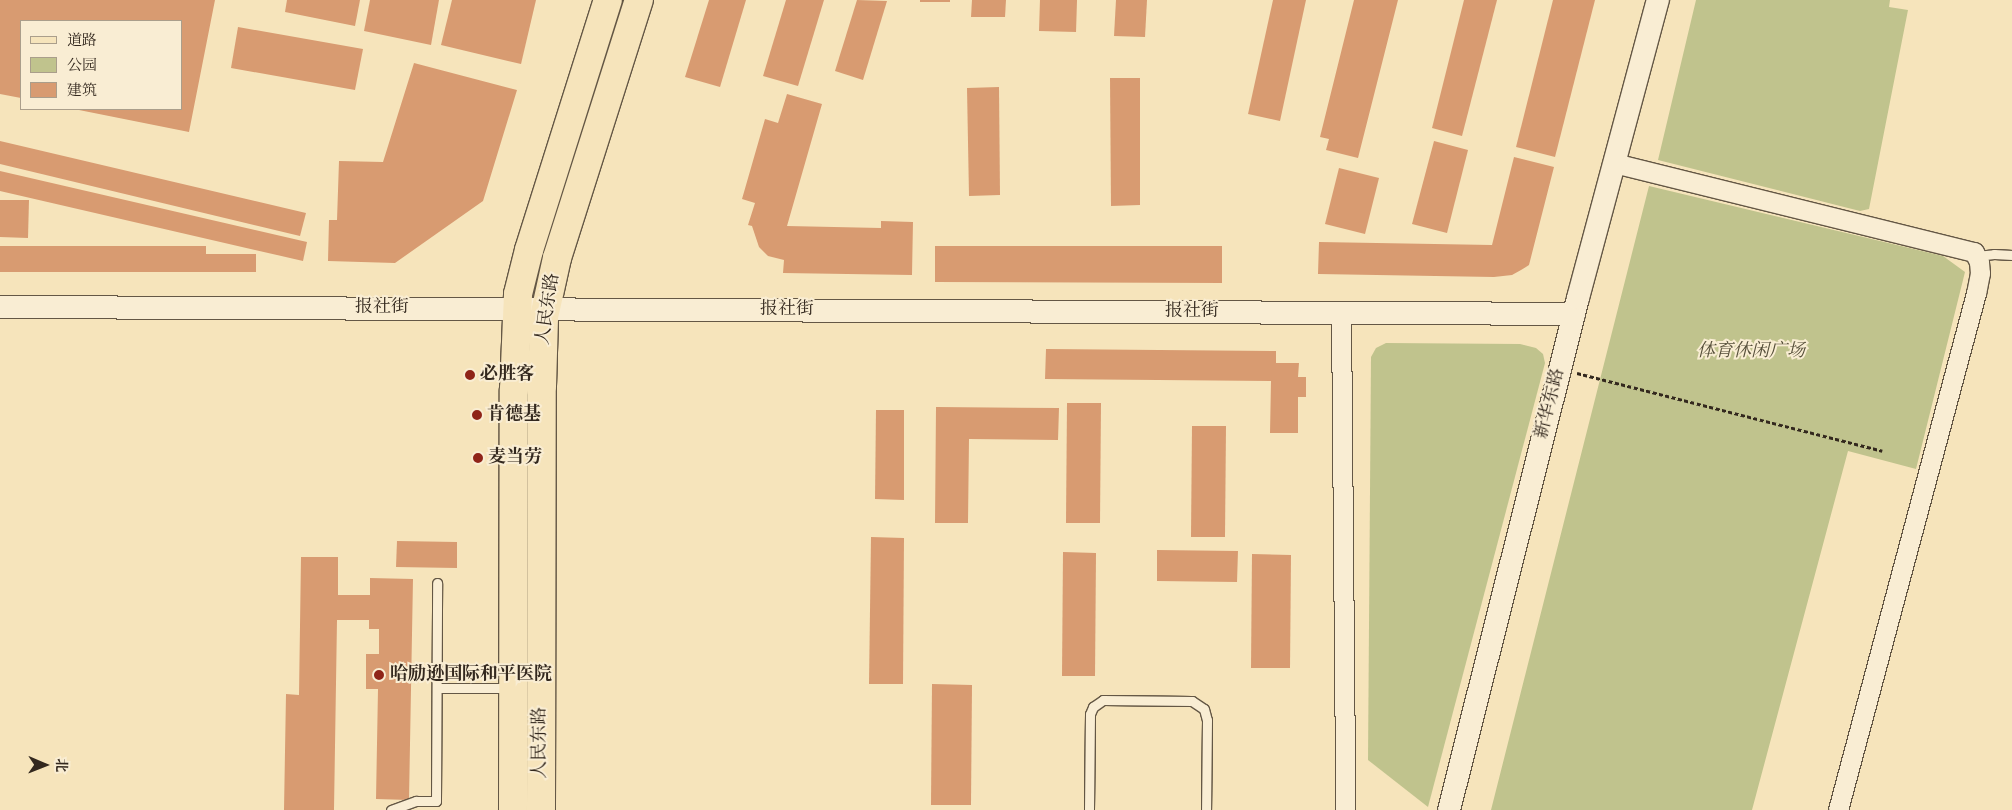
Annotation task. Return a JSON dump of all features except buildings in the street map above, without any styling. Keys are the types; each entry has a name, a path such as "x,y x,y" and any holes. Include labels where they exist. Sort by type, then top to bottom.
{"main road":[{"name":"人民东路","path":"513,810 514,400 518,294 529,250 608,0"},
{"name":"人民东路","path":"541,810 542,386 545,308 557,258 639,0"}],"street":[{"name":"新华东路","path":"1449,810 1560,368 1658,0"},
{"path":"1614,163 1974,252 1976,256 1980,273 1976,294 1838,810"},
{"name":"报社街","path":"0,307 1574,314"},
{"path":"1342,313 1345,810"}],"lane":[{"path":"1976,256 2012,255"},
{"path":"391,810 416,801 436,801 437,584"},
{"path":"436,688 514,688"},
{"path":"1089,810 1090,714 1093,707 1103,700 1192,701 1204,709 1207,720 1206,810"}],"path":[{"path":"1560,368 1882,451"}],"green space":[{"path":"1696,0 1890,0 1889,7 1908,10 1869,209 1860,211 1658,160"},
{"name":"体育休闲广场","path":"1649,186 1943,256 1965,272 1916,469 1848,451 1752,810 1491,810"},
{"path":"1386,343 1520,344 1536,348 1543,354 1545,363 1428,807 1368,760 1371,357 1376,348"}],"place":[{"name":"必胜客","path":"470,375"},
{"name":"肯德基","path":"477,415"},
{"name":"麦当劳","path":"478,458"},
{"name":"哈励逊国际和平医院","path":"379,675"}]}
